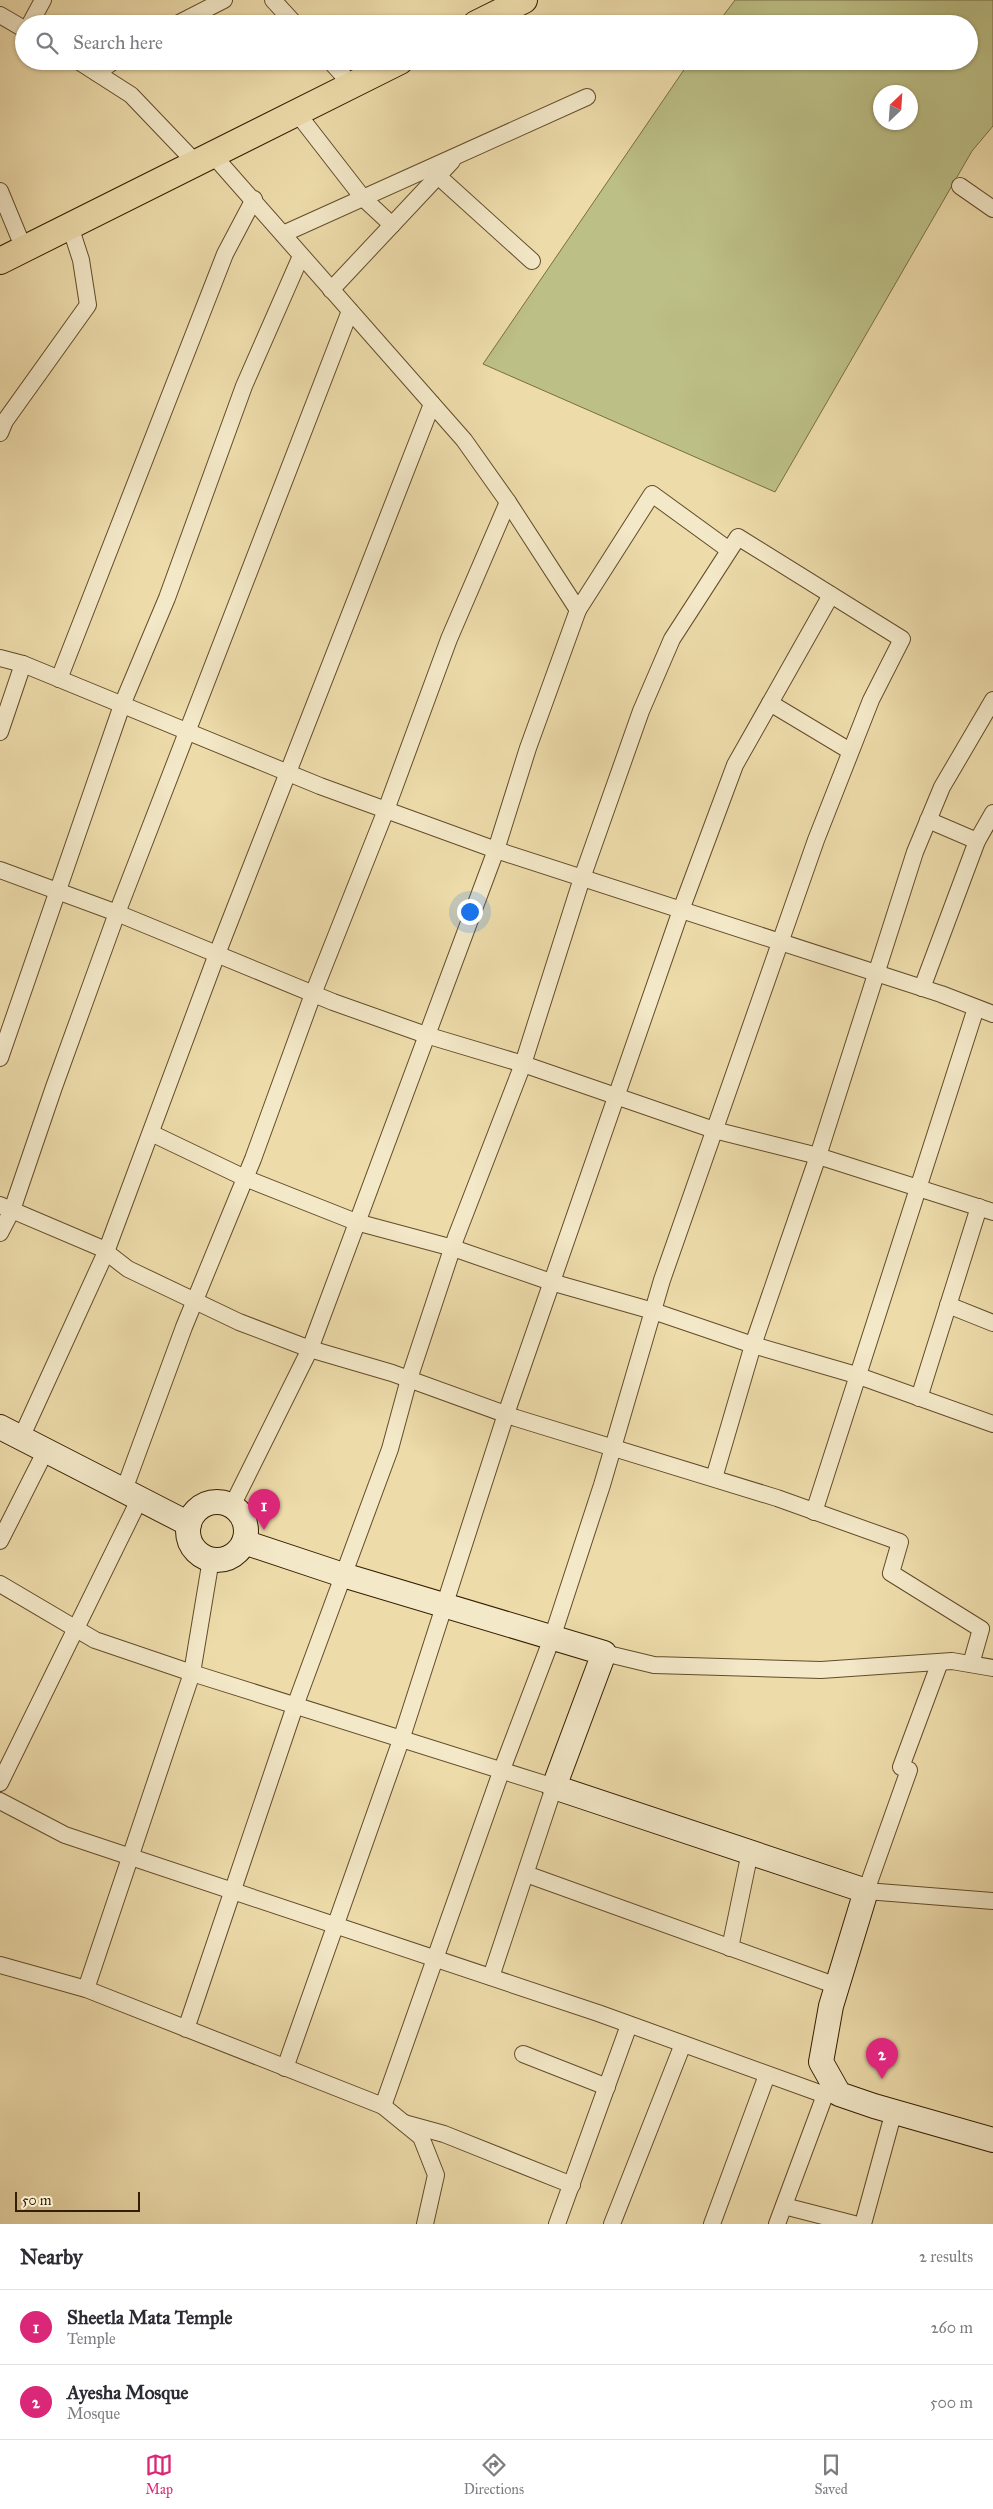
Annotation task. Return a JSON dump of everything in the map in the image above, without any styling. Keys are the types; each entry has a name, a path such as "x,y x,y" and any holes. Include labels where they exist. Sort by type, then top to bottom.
{"main road":[{"path":"491,15 510,3"},
{"path":"0,261 382,70"}],"street":[{"path":"35,15 43,0"},
{"path":"195,15 224,0"},
{"path":"273,0 287,15"},
{"path":"0,15 15,24"},
{"path":"92,70 131,95 204,159 254,199 301,256 464,440 508,502 578,610"},
{"path":"97,73 101,70"},
{"path":"338,70 352,85"},
{"path":"283,234 586,97"},
{"path":"297,113 363,198 392,225"},
{"path":"331,290 457,156"},
{"path":"438,176 532,262"},
{"path":"960,186 993,209"},
{"path":"0,191 24,249"},
{"path":"59,679 225,254 254,199"},
{"path":"2,424 88,305 82,260 70,226"},
{"path":"0,1058 56,891 122,705 167,598 244,386 301,256"},
{"path":"0,1233 6,1207 54,1087 117,913 350,311"},
{"path":"21,1438 106,1252 217,954 432,404"},
{"path":"232,1506 310,1349 496,850 528,748 578,610 652,494 729,550"},
{"path":"0,1783 75,1628 132,1494 196,1301 245,1178 313,994 386,810 449,638 508,502"},
{"path":"186,2029 296,1706 390,1449 409,1379 453,1248 523,1064 582,878 641,711 672,639 738,537 902,639 871,700 816,840 714,1130 653,1311 613,1446 552,1638 501,1772 383,2106"},
{"path":"285,2068 401,1740 506,1414 681,910 735,765 831,595"},
{"path":"0,658 23,664 288,773 496,850 922,988 993,1014"},
{"path":"0,732 23,664"},
{"path":"714,1478 753,1345 818,1156 915,852 942,786 993,700"},
{"path":"770,703 850,752"},
{"path":"922,988 977,841 993,813"},
{"path":"928,820 977,841"},
{"path":"0,870 117,913 313,994 426,1035 523,1064 714,1130 818,1156 986,1209 948,1305 919,1398"},
{"path":"814,1512 856,1375 976,1008"},
{"path":"151,1134 245,1178 356,1222 453,1248 551,1282 653,1311 753,1345 856,1375 992,1422"},
{"path":"6,1207 81,1239 106,1252 128,1269 239,1322 310,1349 409,1379 506,1414 714,1478 900,1542 891,1573 981,1629 971,1664"},
{"path":"948,1305 993,1323"},
{"path":"0,1427 189,1524"},
{"path":"0,1541 46,1450"},
{"path":"210,1502 222,1502 232,1506 244,1520 246,1528 244,1542 240,1549 230,1557 211,1559 202,1555 193,1547 190,1540 189,1524 197,1510 210,1502"},
{"path":"244,1542 343,1575 552,1638 654,1665 811,1670 940,1662 993,1668"},
{"path":"86,1989 192,1673 211,1559"},
{"path":"0,1584 95,1640 401,1740 554,1787 866,1891 993,1901"},
{"path":"491,1977 554,1787 604,1653"},
{"path":"777,2224 832,2095 821,2062 831,2006 866,1891 909,1770 901,1767 940,1662"},
{"path":"0,1801 65,1835 629,2024 767,2075 993,2140"},
{"path":"730,1948 750,1852"},
{"path":"526,1874 837,1986"},
{"path":"0,1965 86,1989 383,2106 421,2137 436,2175 425,2224"},
{"path":"557,2224 629,2024"},
{"path":"612,2224 683,2044"},
{"path":"523,2054 607,2087"},
{"path":"712,2224 767,2075"},
{"path":"863,2224 894,2111"},
{"path":"404,2123 444,2134 572,2185"},
{"path":"784,2206 854,2224"}],"green space":[{"path":"735,0 993,0 993,126 972,151 775,492 483,364 684,70 978,70 978,15 724,15"}],"place":[{"name":"Sheetla Mata Temple","path":"264,1530"},
{"name":"Ayesha Mosque","path":"882,2079"}]}
